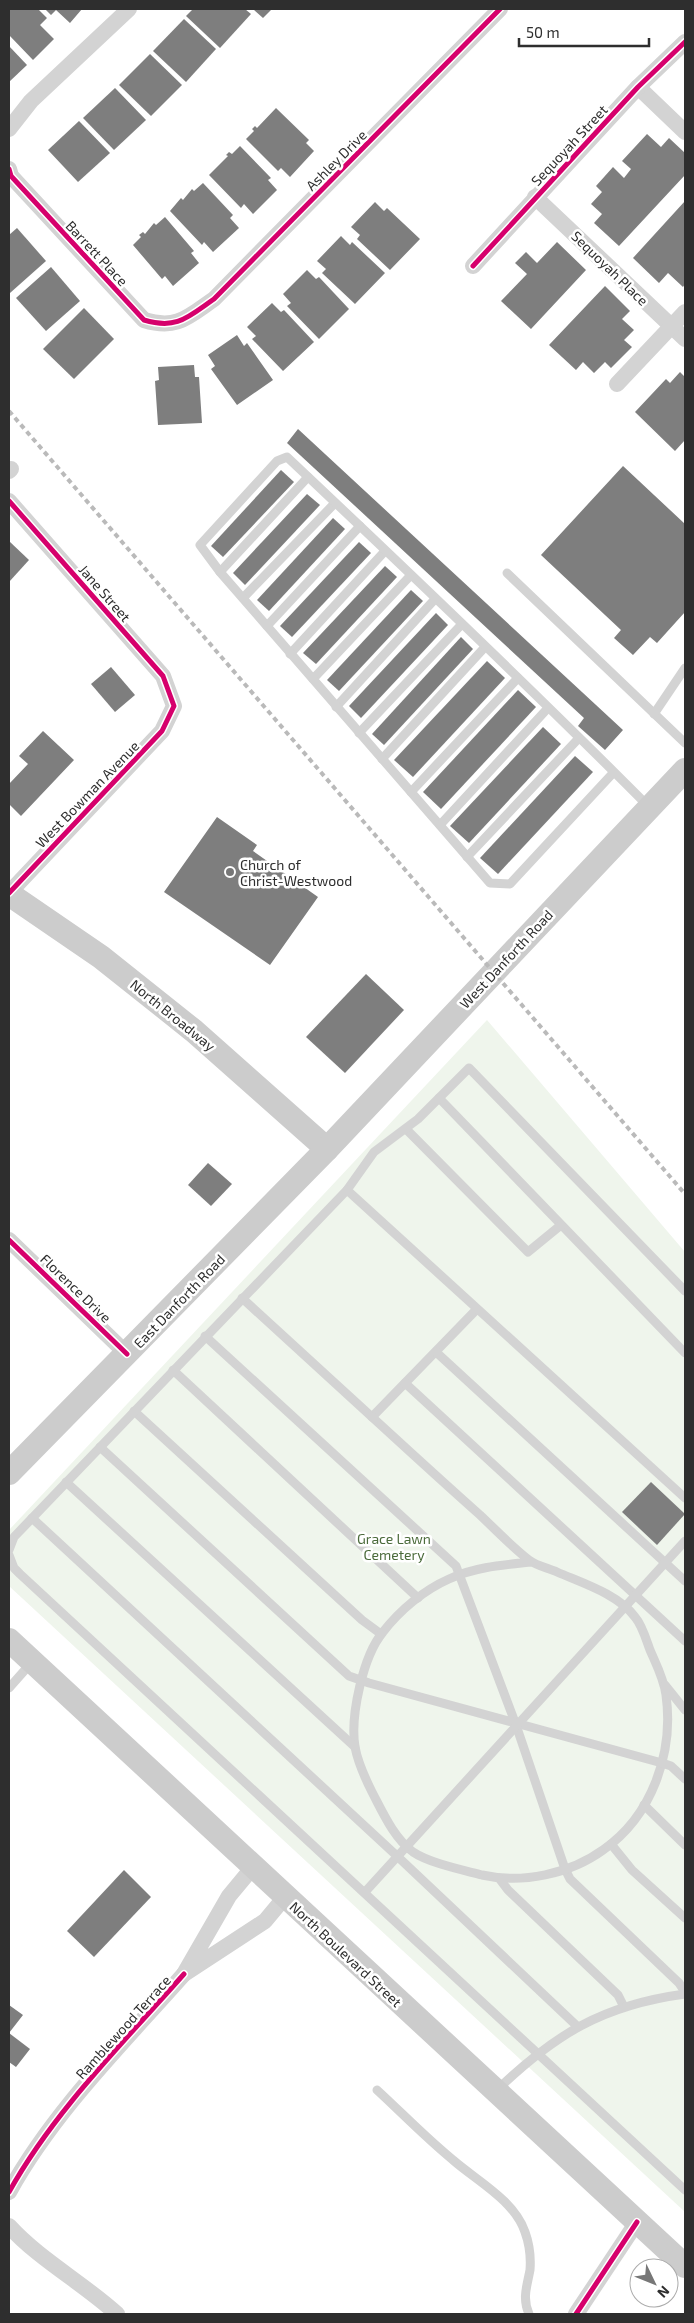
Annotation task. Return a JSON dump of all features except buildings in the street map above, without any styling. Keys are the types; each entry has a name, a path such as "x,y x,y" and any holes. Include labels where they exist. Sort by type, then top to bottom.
{"main road":[{"name":"West Danforth Road","path":"327,1149 685,770"},
{"name":"North Broadway","path":"9,893 101,957 194,1031 327,1149"},
{"name":"East Danforth Road","path":"9,1473 327,1149"},
{"name":"North Boulevard Street","path":"9,1640 685,2266"}],"street":[{"path":"9,129 31,101 129,9"},
{"name":"Ashley Drive","path":"183,320 214,299 500,9"},
{"name":"Sequoyah Street","path":"473,266 638,87 685,42"},
{"path":"638,87 685,132"},
{"name":"Barrett Place","path":"9,169 11,176 144,320 162,325 183,320"},
{"name":"Sequoyah Place","path":"535,197 685,339"},
{"path":"617,384 685,312"},
{"name":"Jane Street","path":"9,501 162,676 174,706"},
{"name":"West Bowman Avenue","path":"9,893 162,731 174,706"},
{"name":"Florence Drive","path":"9,1240 127,1354"},
{"name":"Ramblewood Terrace","path":"9,2192 27,2159 86,2084 184,1974 229,1896 253,1867"},
{"name":"Ramblewood Terrace","path":"184,1974 265,1921 285,1897"},
{"path":"576,2314 637,2222"},
{"path":"9,2226 19,2238 93,2292 118,2314"}],"lane":[{"path":"614,772 510,884 490,884 290,654 220,572 200,545 277,461 287,457 518,678 614,772 650,808"},
{"path":"220,572 308,477"},
{"path":"243,598 335,503"},
{"path":"267,626 360,526"},
{"path":"290,654 385,551"},
{"path":"507,573 685,743"},
{"path":"313,679 411,575"},
{"path":"336,707 435,599"},
{"path":"360,733 462,624"},
{"path":"382,759 485,647"},
{"path":"654,714 685,668"},
{"path":"411,792 518,678"},
{"path":"440,825 548,708"},
{"path":"467,857 579,738"},
{"path":"9,1550 14,1537 172,1370 347,1190 374,1152 406,1129 469,1068 685,1291"},
{"path":"439,1098 685,1353"},
{"path":"406,1129 528,1252 561,1224"},
{"path":"347,1190 476,1310 685,1498"},
{"path":"242,1298 531,1562 592,1588 625,1606 636,1618 662,1681 668,1720 666,1748 662,1763 644,1805 621,1836 602,1851 565,1869 517,1878 499,1878 468,1872 438,1862 417,1854 406,1846 397,1836 366,1779 355,1748 353,1729 362,1680 381,1634 418,1598 439,1584 475,1569 531,1562"},
{"path":"372,1417 476,1310"},
{"path":"205,1336 456,1566 516,1725 570,1879 679,1983 685,1993 652,1999 624,2007 578,2027 537,2053 495,2092"},
{"path":"436,1352 685,1581"},
{"path":"172,1370 418,1598"},
{"path":"405,1383 685,1641"},
{"path":"134,1411 362,1620 381,1634"},
{"path":"100,1447 348,1676 516,1725 662,1763 671,1766 685,1779"},
{"path":"66,1482 355,1748"},
{"path":"32,1518 397,1856 578,2027"},
{"path":"365,1892 685,1541"},
{"path":"9,1554 14,1568 20,1574 685,2190"},
{"path":"9,1688 32,1662"},
{"path":"662,1681 685,1710"},
{"path":"644,1805 685,1845"},
{"path":"611,1844 632,1870 685,1918"},
{"path":"499,1878 508,1890 618,1994 624,2007"},
{"path":"376,2090 452,2160 504,2201 517,2216 525,2230 529,2244 530,2269 524,2292 529,2314"}],"green space":[{"name":"Grace Lawn Cemetery","path":"487,1020 685,1252 685,2212 9,1586 9,1530"}],"railway":[{"path":"9,411 685,1194"}],"cycle path":[{"path":"9,169 11,176 144,320 155,323 182,320 214,299 500,9"},
{"path":"473,266 638,87 685,42"},
{"path":"9,501 163,676 174,706 162,731 9,893"},
{"path":"9,1240 127,1354"},
{"path":"9,2192 47,2133 90,2078 184,1974"},
{"path":"576,2314 637,2222"}],"place":[{"name":"Church of Christ-Westwood","path":"230,872"}]}
